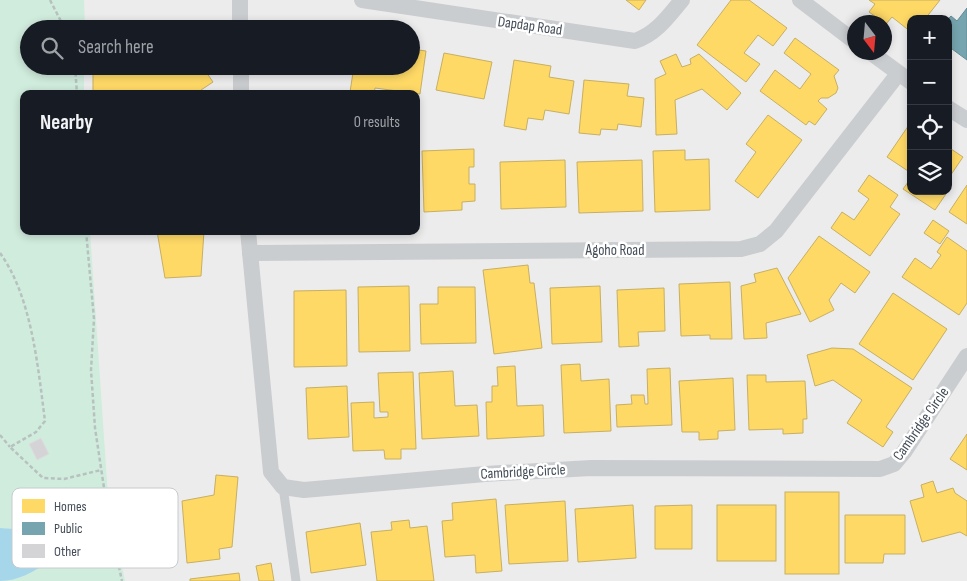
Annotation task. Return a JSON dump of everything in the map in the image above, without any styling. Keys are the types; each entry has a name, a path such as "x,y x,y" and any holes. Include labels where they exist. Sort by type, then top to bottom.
{"street":[{"path":"240,0 240,20"},
{"name":"Dapdap Road","path":"362,0 634,41 646,38 656,30 682,0"},
{"path":"800,0 847,36"},
{"path":"881,60 905,78"},
{"path":"240,75 241,90"},
{"name":"Agoho Road","path":"250,253 741,249 760,244 776,231 905,78"},
{"path":"952,111 967,120"},
{"path":"248,235 272,472 283,487"},
{"name":"Cambridge Circle","path":"283,487 304,490 485,474 591,468 880,469 894,464 904,452 967,356"}],"lane":[{"path":"283,487 296,581"}],"path":[{"path":"50,0 61,20"},
{"path":"75,75 77,90"},
{"path":"86,235 94,319 91,370 104,488"},
{"path":"0,253 7,263 32,327 45,420 36,432 10,447"},
{"path":"0,435 43,478 64,479 101,470"},
{"path":"120,568 122,581"}],"green space":[{"path":"0,0 84,0 85,20 20,20 20,75 84,75 84,90 20,90 20,235 90,235 107,488 12,488 12,568 122,568 125,581 0,581"}],"water":[{"path":"0,528 12,529 12,568 38,568 25,575 0,581"}],"building: Homes":[{"path":"626,0 646,0 639,10"},
{"path":"731,0 749,0 787,28 773,46 758,35 744,53 760,64 746,82 697,45"},
{"path":"869,0 940,0 928,15 907,15 907,29 892,15 873,15 869,12 875,4"},
{"path":"795,38 839,70 834,76 838,88 836,93 828,98 821,98 818,101 827,109 815,125 809,121 806,125 760,91 775,70 800,89 811,74 784,53"},
{"path":"420,50 426,51 420,94 420,90 375,88 375,90 350,90 353,75 420,75"},
{"path":"444,53 492,62 484,99 436,90"},
{"path":"676,54 682,67 691,64 690,59 699,54 741,93 727,110 702,89 675,100 677,134 656,135 655,79 666,74 660,61"},
{"path":"514,60 551,66 549,77 574,81 569,114 545,110 543,120 528,118 526,130 504,126"},
{"path":"93,75 208,75 213,82 201,90 93,90"},
{"path":"584,80 629,84 627,96 644,98 641,127 618,124 617,130 601,129 600,135 579,133"},
{"path":"768,115 802,140 758,198 735,181 756,152 746,144"},
{"path":"907,128 907,170 887,157"},
{"path":"474,149 474,167 469,167 469,184 475,184 475,201 462,202 462,210 424,212 422,151"},
{"path":"685,150 685,160 709,159 710,210 655,212 653,151"},
{"path":"952,150 963,157 952,173"},
{"path":"565,160 566,207 501,209 500,162"},
{"path":"642,160 643,211 579,213 577,162"},
{"path":"869,175 898,195 890,207 900,214 870,256 831,228 842,212 854,220 869,199 858,191"},
{"path":"907,184 907,192 903,189"},
{"path":"967,185 967,224 949,212"},
{"path":"912,195 945,195 935,210"},
{"path":"933,220 949,231 940,244 924,233"},
{"path":"158,235 204,235 201,276 165,278"},
{"path":"819,236 870,272 855,293 841,283 829,300 834,310 810,322 788,278"},
{"path":"947,237 967,251 967,303 959,315 902,277 915,258 931,269 941,255 937,252"},
{"path":"528,265 530,283 534,283 542,348 494,354 483,270"},
{"path":"777,268 801,314 766,323 767,338 744,339 741,286 756,282 754,274"},
{"path":"730,282 732,339 710,339 710,335 681,336 679,284"},
{"path":"409,286 410,351 359,352 358,287"},
{"path":"600,286 602,342 552,344 550,288"},
{"path":"438,287 475,287 476,343 421,344 420,304 438,304"},
{"path":"664,288 665,331 638,332 639,346 619,347 617,290"},
{"path":"346,290 347,366 294,367 294,291"},
{"path":"893,293 947,329 913,380 859,344"},
{"path":"832,348 853,349 912,388 886,427 893,432 883,447 847,423 862,400 833,380 815,386 807,355"},
{"path":"580,364 581,381 609,379 611,431 564,433 561,365"},
{"path":"515,366 517,406 543,405 544,436 487,439 486,402 492,402 492,386 498,386 497,367"},
{"path":"670,368 672,425 617,427 616,405 632,404 631,395 644,395 645,404 648,404 647,369"},
{"path":"453,371 455,406 477,405 479,436 422,439 419,373"},
{"path":"413,372 416,449 401,449 401,459 385,459 384,450 353,451 351,403 374,402 374,418 388,417 388,412 380,412 378,373"},
{"path":"747,375 766,375 766,382 805,381 807,419 803,419 803,433 783,434 783,429 749,430"},
{"path":"733,378 735,430 718,431 718,439 699,440 699,432 682,432 679,381"},
{"path":"347,386 349,437 308,439 306,388"},
{"path":"967,434 967,470 950,459"},
{"path":"216,475 238,477 232,547 219,549 220,559 187,563 182,501 214,495"},
{"path":"933,481 937,493 953,488 955,493 967,501 967,536 960,532 922,542 910,501 924,497 921,485"},
{"path":"785,492 839,492 839,574 785,574"},
{"path":"496,499 502,571 476,573 475,555 445,557 442,521 453,520 452,503"},
{"path":"565,501 568,561 509,564 505,505"},
{"path":"633,505 636,558 578,562 575,509"},
{"path":"692,505 692,549 655,549 655,506"},
{"path":"717,505 776,505 776,561 717,561"},
{"path":"845,515 905,515 905,554 884,554 883,563 845,563"},
{"path":"409,520 410,528 427,526 434,581 377,581 371,532 392,530 391,522"},
{"path":"360,523 366,565 311,573 306,532"},
{"path":"271,563 274,581 259,581 256,566"},
{"path":"239,573 240,581 190,581 190,579"}],"building: Public":[{"path":"967,8 967,60 952,49 952,17 957,21"}],"building: Other":[{"path":"41,438 49,454 37,460 29,444"}]}
